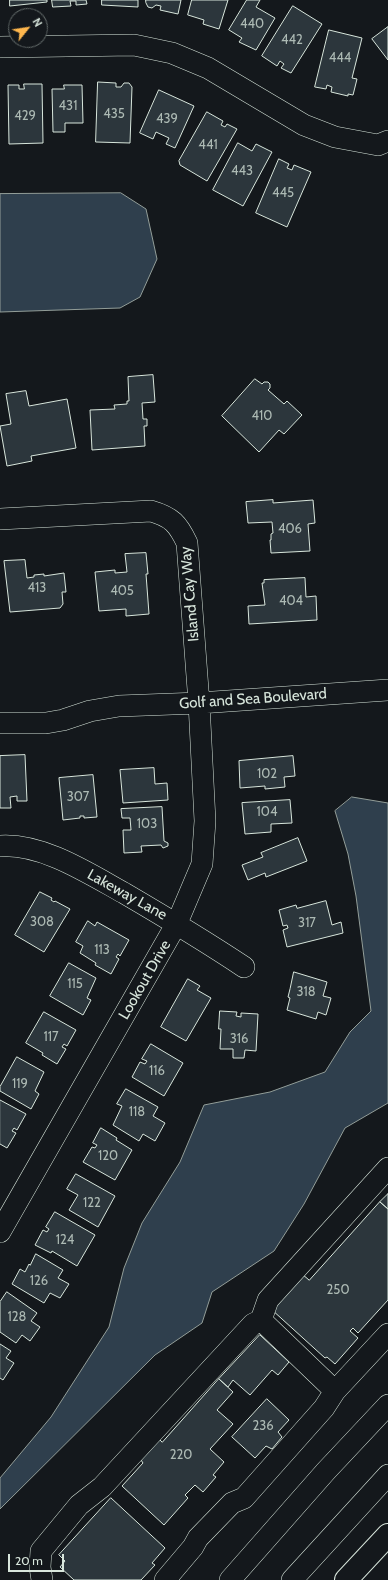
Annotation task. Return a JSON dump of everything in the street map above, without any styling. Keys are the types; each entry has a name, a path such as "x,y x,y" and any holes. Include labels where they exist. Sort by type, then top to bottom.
{"main road":[{"path":"346,1580 388,1535"}],"street":[{"path":"0,47 134,45 172,53 208,68 304,125 335,137 378,145 388,141"},
{"name":"Island Cay Way","path":"0,519 151,511 162,514 172,520 180,529 187,543 199,703"},
{"name":"Golf and Sea Boulevard","path":"0,723 46,723 63,720 90,711 118,706 199,703 388,690"},
{"name":"Lookout Drive","path":"0,1232 177,923 202,864 205,821 199,703"},
{"name":"Lakeway Lane","path":"0,846 11,845 43,853 80,868 177,923 244,966"},
{"path":"42,1580 40,1567 42,1551 79,1505 102,1487 253,1324 261,1320 268,1300 388,1168"},
{"path":"261,1320 335,1391"},
{"path":"165,1580 193,1547 198,1538 232,1503 244,1498 324,1408 335,1391 388,1334"},
{"path":"230,1580 326,1471 388,1405"},
{"path":"292,1580 388,1475"}],"water":[{"path":"121,193 146,209 157,259 140,297 120,308 0,312 0,194"},
{"path":"352,797 388,803 388,1103 345,1128 304,1204 274,1251 212,1292 202,1323 155,1355 0,1509 0,1478 51,1417 109,1327 124,1268 142,1223 180,1162 204,1105 270,1092 325,1072 350,1032 371,1011 356,896 348,854 335,811"}],"building":[{"path":"10,0 47,0 47,2 10,6"},
{"path":"52,0 86,0 87,4 76,5 76,1 70,1 71,6 53,7"},
{"path":"102,0 138,0 138,7 102,5"},
{"path":"146,0 181,0 178,14 160,10 161,6 156,5 152,8 148,7"},
{"path":"192,0 228,0 219,29 203,24 204,20 188,15"},
{"path":"247,0 260,0 256,7 275,18 256,50 239,42 242,38 229,30"},
{"path":"293,6 322,24 291,73 281,68 284,64 280,61 277,66 262,56"},
{"path":"388,27 388,60 372,39"},
{"path":"329,30 362,38 352,78 357,79 353,95 348,94 348,96 331,92 332,87 327,85 326,89 315,87"},
{"path":"98,82 116,83 116,87 121,87 124,83 129,83 132,87 130,143 96,142"},
{"path":"24,84 42,84 43,143 9,144 8,85 19,85 19,89 24,89"},
{"path":"64,85 82,85 83,123 65,123 65,132 53,132 52,89 64,89"},
{"path":"159,90 194,106 175,148 166,144 169,138 156,132 153,139 140,133"},
{"path":"207,112 223,121 221,125 225,127 227,124 237,129 207,181 180,165 179,161"},
{"path":"238,143 252,151 256,144 272,152 243,206 213,190"},
{"path":"279,159 289,164 287,168 292,170 294,165 311,172 287,227 256,213"},
{"path":"153,375 155,402 142,403 143,419 147,419 147,426 144,426 145,446 92,450 90,410 115,409 114,405 127,404 127,401 129,401 128,377"},
{"path":"255,379 262,384 264,382 268,382 270,384 270,388 268,390 284,404 287,401 302,415 284,434 279,430 259,452 222,416"},
{"path":"26,391 29,406 67,399 76,448 31,456 32,461 7,466 0,426 11,424 6,394"},
{"path":"273,500 273,503 313,500 315,523 308,524 310,551 271,553 270,540 271,534 273,533 272,522 248,523 246,502"},
{"path":"146,553 149,614 126,616 126,609 99,611 95,572 115,570 115,573 127,572 125,554"},
{"path":"25,560 27,578 34,577 34,575 44,574 44,576 64,573 66,592 62,592 63,604 60,608 10,612 4,561"},
{"path":"305,578 306,597 316,596 317,620 249,624 248,606 265,605 262,583 264,583 264,580"},
{"path":"25,755 27,801 17,801 17,796 10,797 11,808 0,808 0,756"},
{"path":"293,756 295,776 284,777 285,787 265,789 265,786 240,788 239,761"},
{"path":"154,768 155,784 167,783 168,800 123,803 120,770"},
{"path":"93,775 97,817 84,818 84,816 80,816 80,818 63,820 59,778"},
{"path":"290,800 292,823 271,824 271,832 245,834 242,803"},
{"path":"162,807 164,841 168,843 168,846 163,848 161,845 141,846 142,852 124,853 123,830 131,830 130,818 122,818 121,809"},
{"path":"298,838 307,861 266,877 265,873 248,880 242,865 263,857 261,853"},
{"path":"40,892 52,898 51,900 54,902 55,901 70,909 44,952 15,935"},
{"path":"326,901 332,925 341,922 343,933 287,947 283,930 288,928 287,925 283,926 279,910 296,905 297,908"},
{"path":"88,921 95,926 97,922 129,940 120,956 118,954 116,957 119,959 111,974 95,965 96,963 80,953 83,946 76,942"},
{"path":"69,963 96,978 87,998 91,1000 83,1015 50,996"},
{"path":"294,972 327,982 323,996 331,998 326,1015 318,1012 316,1019 287,1010 290,998 288,997"},
{"path":"188,979 200,986 197,990 211,998 186,1041 161,1027"},
{"path":"220,1011 237,1012 236,1016 241,1017 241,1013 258,1014 256,1051 245,1050 244,1058 233,1058 233,1049 220,1049"},
{"path":"44,1012 76,1030 67,1046 64,1044 62,1047 66,1049 57,1064 42,1055 43,1053 26,1043"},
{"path":"151,1044 183,1063 164,1096 132,1077 140,1062 145,1064 147,1061 142,1059"},
{"path":"17,1057 44,1072 35,1091 39,1094 31,1109 0,1091 0,1087"},
{"path":"126,1089 158,1107 153,1116 165,1123 155,1141 143,1134 139,1141 113,1125 122,1106 117,1104"},
{"path":"0,1100 26,1114 17,1130 14,1128 12,1131 16,1133 7,1148 0,1144"},
{"path":"101,1128 132,1150 115,1180 83,1162 92,1147 95,1148 97,1145 93,1143"},
{"path":"76,1174 115,1196 98,1227 69,1210 78,1195 67,1189"},
{"path":"388,1194 388,1209 380,1202"},
{"path":"380,1202 388,1209 388,1300 358,1333 353,1328 350,1331 358,1338 335,1364 327,1357 325,1358 271,1309 302,1274 309,1280"},
{"path":"55,1212 95,1235 77,1266 52,1251 51,1253 35,1245 43,1230 47,1232 49,1229 46,1227"},
{"path":"36,1254 63,1270 58,1278 69,1284 60,1298 50,1293 44,1303 12,1284 20,1269 25,1272"},
{"path":"7,1292 37,1313 31,1321 40,1327 30,1341 22,1335 16,1343 0,1332 0,1302"},
{"path":"260,1335 289,1362 278,1375 272,1370 250,1395 233,1380 228,1387 219,1379"},
{"path":"0,1344 11,1351 6,1358 14,1363 3,1380 0,1378"},
{"path":"219,1379 233,1392 217,1410 233,1424 210,1449 224,1462 213,1475 216,1477 203,1492 195,1485 185,1495 188,1498 164,1525 122,1486 143,1463 141,1460 159,1439 162,1442"},
{"path":"267,1399 289,1420 278,1432 282,1437 272,1449 266,1446 255,1458 232,1437"},
{"path":"111,1498 165,1548 152,1563 155,1565 141,1580 74,1580 60,1567 65,1561 59,1555"}]}
